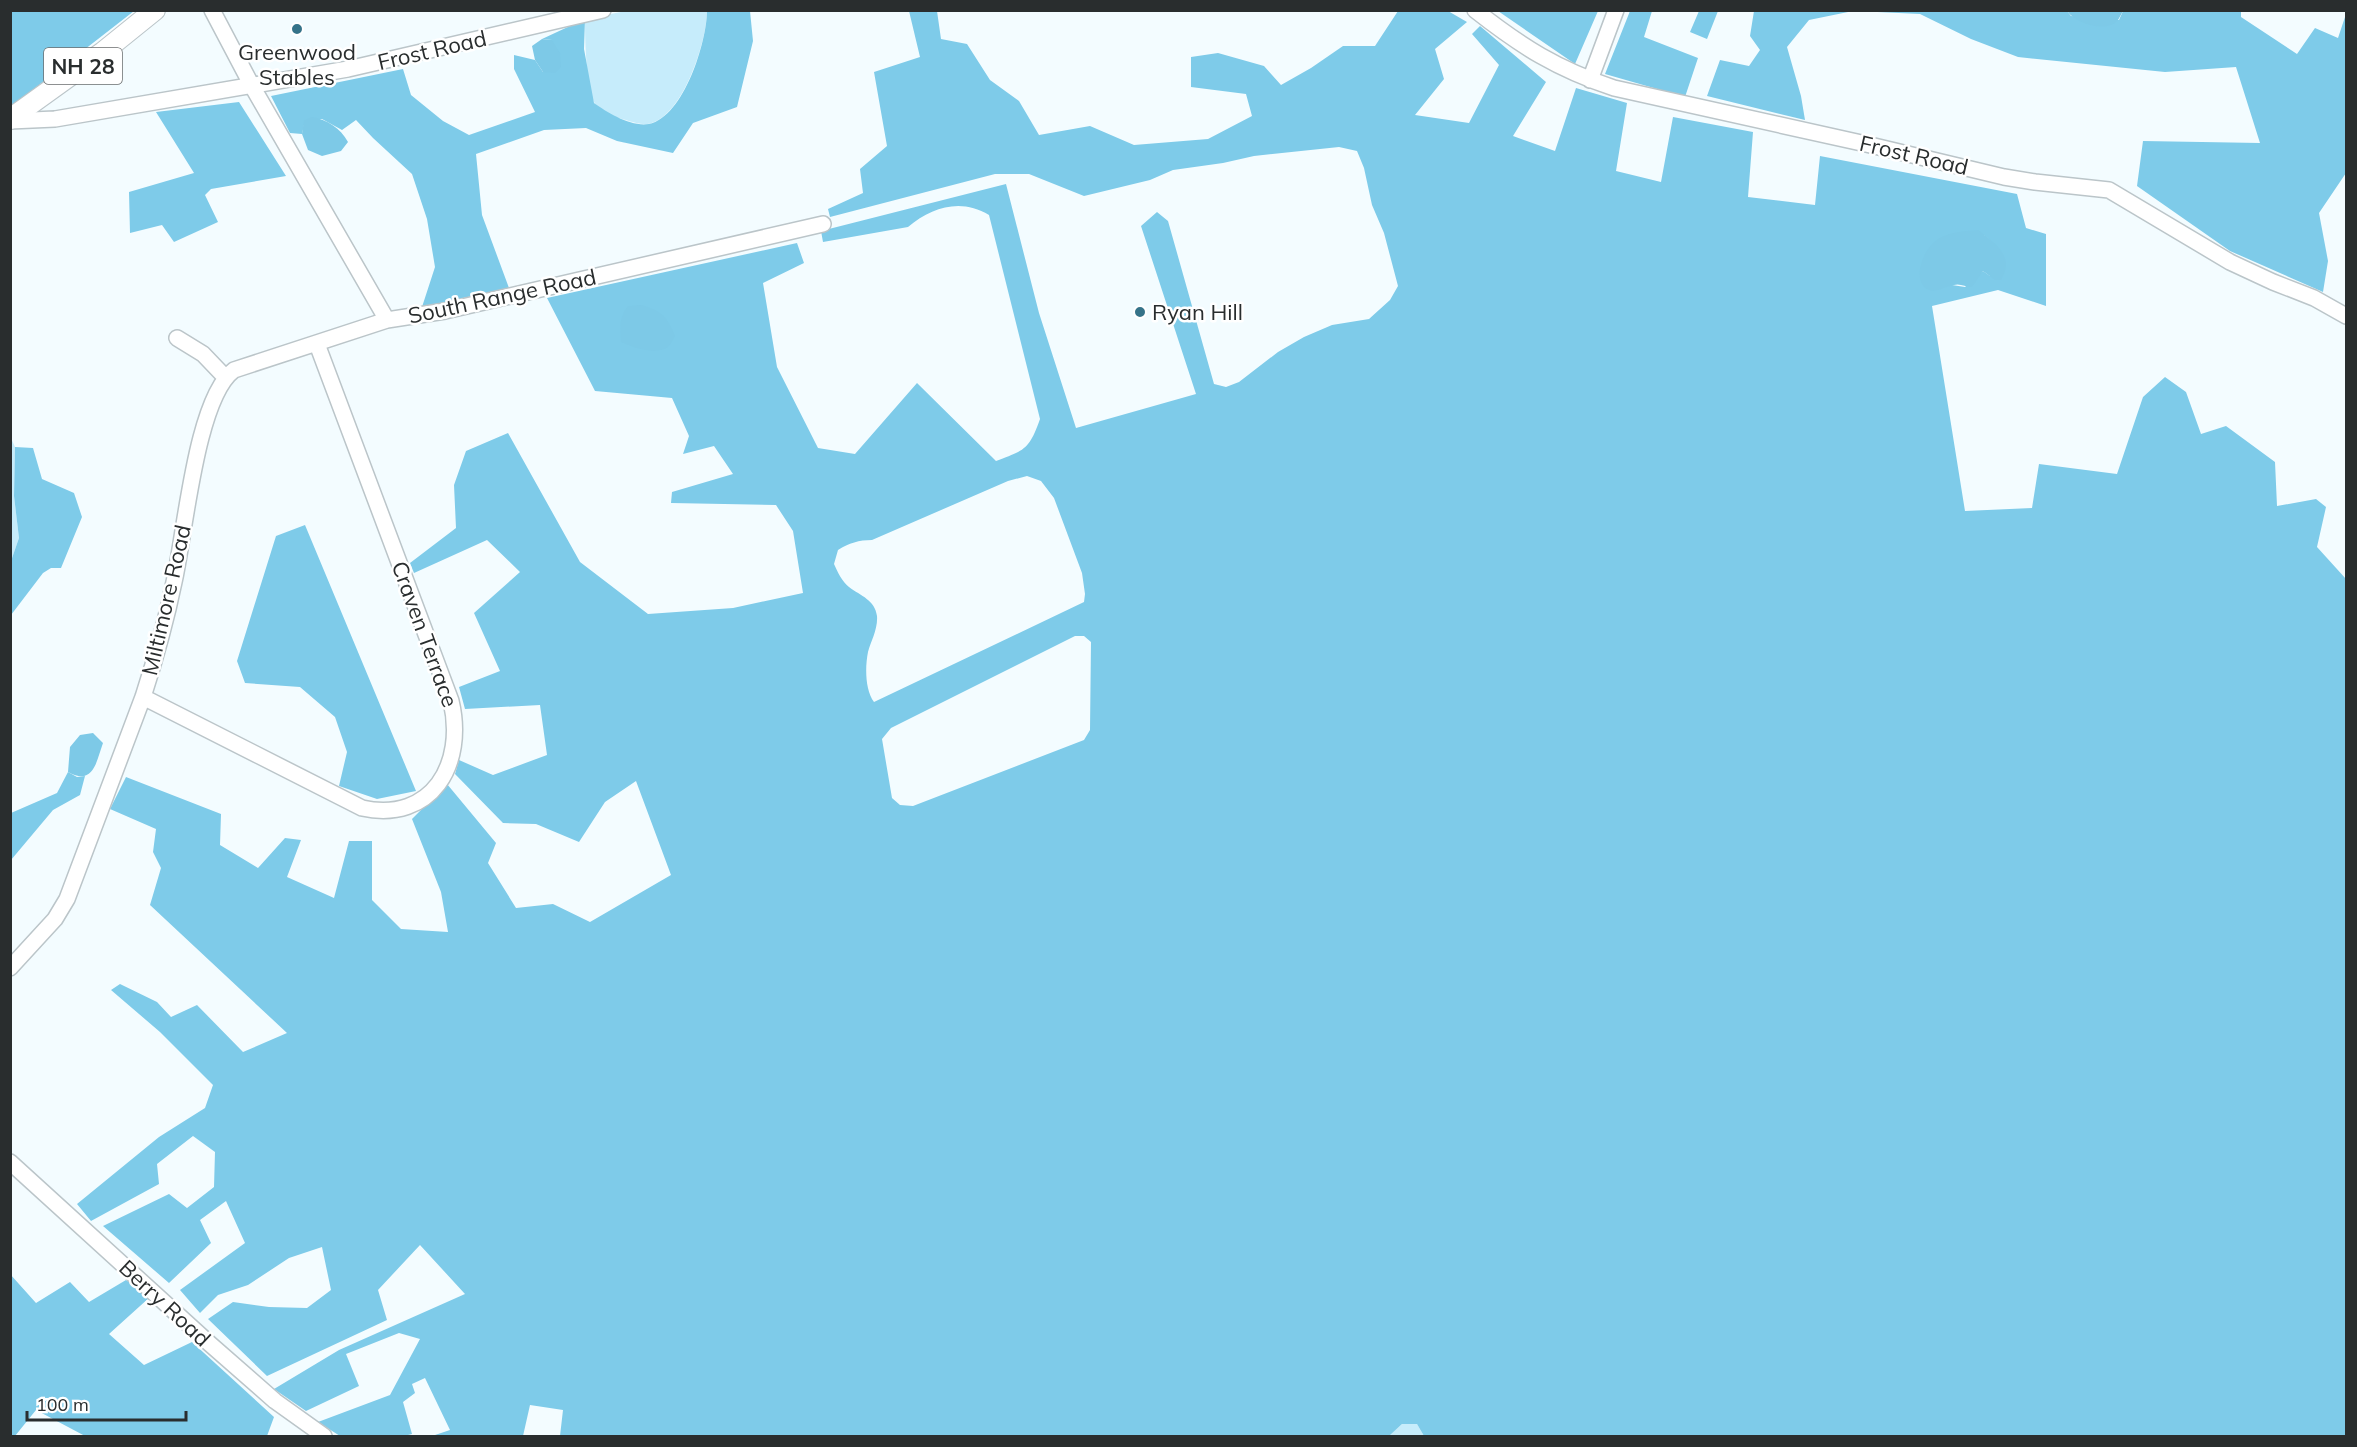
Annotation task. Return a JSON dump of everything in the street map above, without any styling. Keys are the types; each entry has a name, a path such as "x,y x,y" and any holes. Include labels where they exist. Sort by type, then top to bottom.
{"main road":[{"name":"NH 28","path":"10,120 103,52 154,10"}],"street":[{"name":"South Range Road","path":"212,10 252,86 387,320 445,311 823,224"},
{"name":"Frost Road","path":"10,120 55,119 348,69 603,10"},
{"name":"Frost Road","path":"1475,10 1535,54 1590,80 1635,93 2004,177 2109,190 2230,262 2314,298 2346,316"},
{"path":"1590,80 1616,10"},
{"path":"177,338 203,354 225,376 251,363 387,320"},
{"name":"Craven Terrace","path":"143,697 362,808 389,811 414,805 445,775 456,741 451,701 317,344"},
{"name":"Miltimore Road","path":"10,968 55,919 68,899 143,697 153,667 174,581 204,428 213,398 225,376"},
{"name":"Berry Road","path":"10,1162 218,1352 275,1401 324,1437"}],"shaded area":[{"path":"1598,10 1575,64 1498,11"},
{"path":"11,11 134,11 12,106"},
{"path":"626,11 707,11 703,40 691,76 672,108 661,119 648,124 622,119 604,111 594,102 589,85 585,19"},
{"path":"707,11 750,11 753,41 737,107 693,123 673,153 617,141 586,128 544,130 476,154 482,215 509,288 422,307 435,267 427,219 412,174 356,120 342,130 322,119 305,120 302,134 290,133 271,96 403,69 411,95 443,121 469,135 535,112 514,69 514,55 535,60 543,72 552,40 542,39 585,19 584,49 594,103 627,121 649,124 662,118 673,108 683,93 698,58"},
{"path":"909,11 937,11 941,39 967,44 990,80 1019,101 1039,135 1090,126 1134,145 1208,139 1252,116 1246,94 1191,87 1191,57 1218,53 1264,66 1281,85 1343,46 1375,46 1398,11 1448,11 1467,22 1435,49 1444,79 1415,115 1469,123 1499,65 1472,34 1480,26 1546,82 1513,136 1555,151 1576,88 1627,103 1616,171 1661,182 1673,117 1753,132 1748,197 1815,205 1820,156 2017,194 2026,228 2046,234 2046,306 1998,290 1932,306 1965,511 2032,508 2039,464 2117,474 2143,397 2165,377 2186,392 2201,434 2226,426 2275,462 2277,506 2316,499 2326,507 2317,547 2346,579 2346,1436 1424,1436 1417,1424 1402,1424 1389,1436 560,1436 563,1410 530,1405 523,1436 432,1436 450,1430 425,1378 412,1384 415,1393 403,1402 412,1434 340,1436 318,1422 390,1395 420,1339 399,1333 346,1354 359,1386 306,1411 274,1389 339,1350 465,1294 420,1245 378,1290 387,1320 267,1376 208,1319 233,1302 269,1307 307,1308 331,1290 322,1247 289,1258 248,1285 218,1295 200,1313 180,1290 245,1243 226,1201 200,1220 211,1243 169,1283 103,1226 169,1194 187,1208 214,1187 215,1152 193,1136 157,1164 159,1184 91,1221 77,1204 159,1137 205,1108 213,1085 160,1032 111,990 120,984 157,1002 171,1017 197,1005 243,1052 287,1033 150,905 161,868 153,852 156,829 110,809 126,777 221,814 220,845 258,868 285,838 301,840 287,877 334,898 349,841 372,841 372,900 401,929 448,932 441,892 412,819 447,784 496,843 488,863 516,908 553,904 590,922 671,875 636,781 605,802 579,842 536,824 503,823 455,774 459,760 493,775 547,755 540,705 465,709 459,687 500,671 474,613 520,572 487,540 414,573 410,563 456,528 454,485 466,451 508,433 580,562 648,614 733,608 803,593 793,531 776,505 671,503 672,492 733,474 714,446 683,454 689,436 672,398 595,391 547,298 797,243 804,263 763,283 777,367 818,448 855,454 917,383 996,461 1025,448 1033,437 1040,419 989,215 968,207 957,206 927,214 908,227 823,242 821,231 1006,184 1039,313 1076,428 1196,394 1141,226 1157,212 1168,221 1214,384 1226,387 1239,382 1278,352 1332,325 1369,319 1390,300 1398,286 1384,233 1372,205 1364,168 1357,151 1339,147 1254,156 1173,170 1150,180 1084,196 1029,174 995,174 830,217 828,209 863,193 860,169 887,146 874,72 920,57","holes":["1984,235 1993,243 1990,276 1983,271 1965,287 1952,285","1027,476 1041,481 1054,498 1082,573 1084,602 874,702 867,685 866,671 868,652 876,626 876,611 870,602 849,587 840,577 834,564 838,550 854,542 872,540 1008,481","1075,636 1084,636 1091,642 1090,730 1084,740 913,806 900,805 892,798 882,739 891,728"]},
{"path":"1630,11 1652,11 1644,37 1698,58 1685,97 1605,74"},
{"path":"1699,11 1718,11 1707,39 1690,32"},
{"path":"1754,11 1853,11 1809,20 1787,47 1801,96 1805,120 1707,96 1720,60 1749,66 1760,50 1750,36"},
{"path":"1856,11 2067,11 2071,16 2119,20 2123,11 2241,11 2241,17 2297,54 2315,28 2338,38 2346,14 2346,173 2319,213 2328,261 2323,292 2230,251 2137,186 2143,141 2260,143 2236,67 2165,72 2018,57 1971,39 1920,14"},
{"path":"2067,11 2123,11 2113,24 2093,26 2081,22"},
{"path":"542,39 552,40 560,53 561,67 555,73 543,72 535,60 532,46"},
{"path":"239,102 286,176 211,189 205,195 218,222 174,242 162,225 130,233 129,192 194,173 156,112"},
{"path":"312,117 323,120 341,133 348,142 341,151 322,156 308,150 302,134 304,120"},
{"path":"1978,230 2002,251 2005,257 2005,272 2001,280 1995,280 1983,271 1972,287 1956,285 1937,290 1927,289 1920,279 1920,273 1929,247 1938,239 1949,234"},
{"path":"641,305 659,312 669,324 675,336 666,348 657,351 646,350 621,342 621,323 625,310 628,306"},
{"path":"10,436 15,447 14,496 19,538 11,561"},
{"path":"15,447 33,448 42,479 74,493 82,517 61,568 51,568 43,573 11,615 11,561 19,538 14,496"},
{"path":"305,525 416,791 377,799 339,786 347,752 335,717 300,687 245,683 237,661 276,536"},
{"path":"93,733 103,743 93,770 83,776 68,772 70,747 80,735"},
{"path":"68,772 77,777 85,776 80,795 53,810 11,860 11,813 57,793"},
{"path":"10,1274 36,1303 70,1282 89,1302 126,1280 150,1297 109,1334 144,1365 192,1342 274,1417 267,1436 85,1436 36,1410 15,1436 11,1436"},
{"path":"1402,1424 1417,1424 1424,1436 1389,1436"}],"place":[{"name":"Greenwood Stables","path":"297,29"},
{"name":"Ryan Hill","path":"1140,312"}]}
